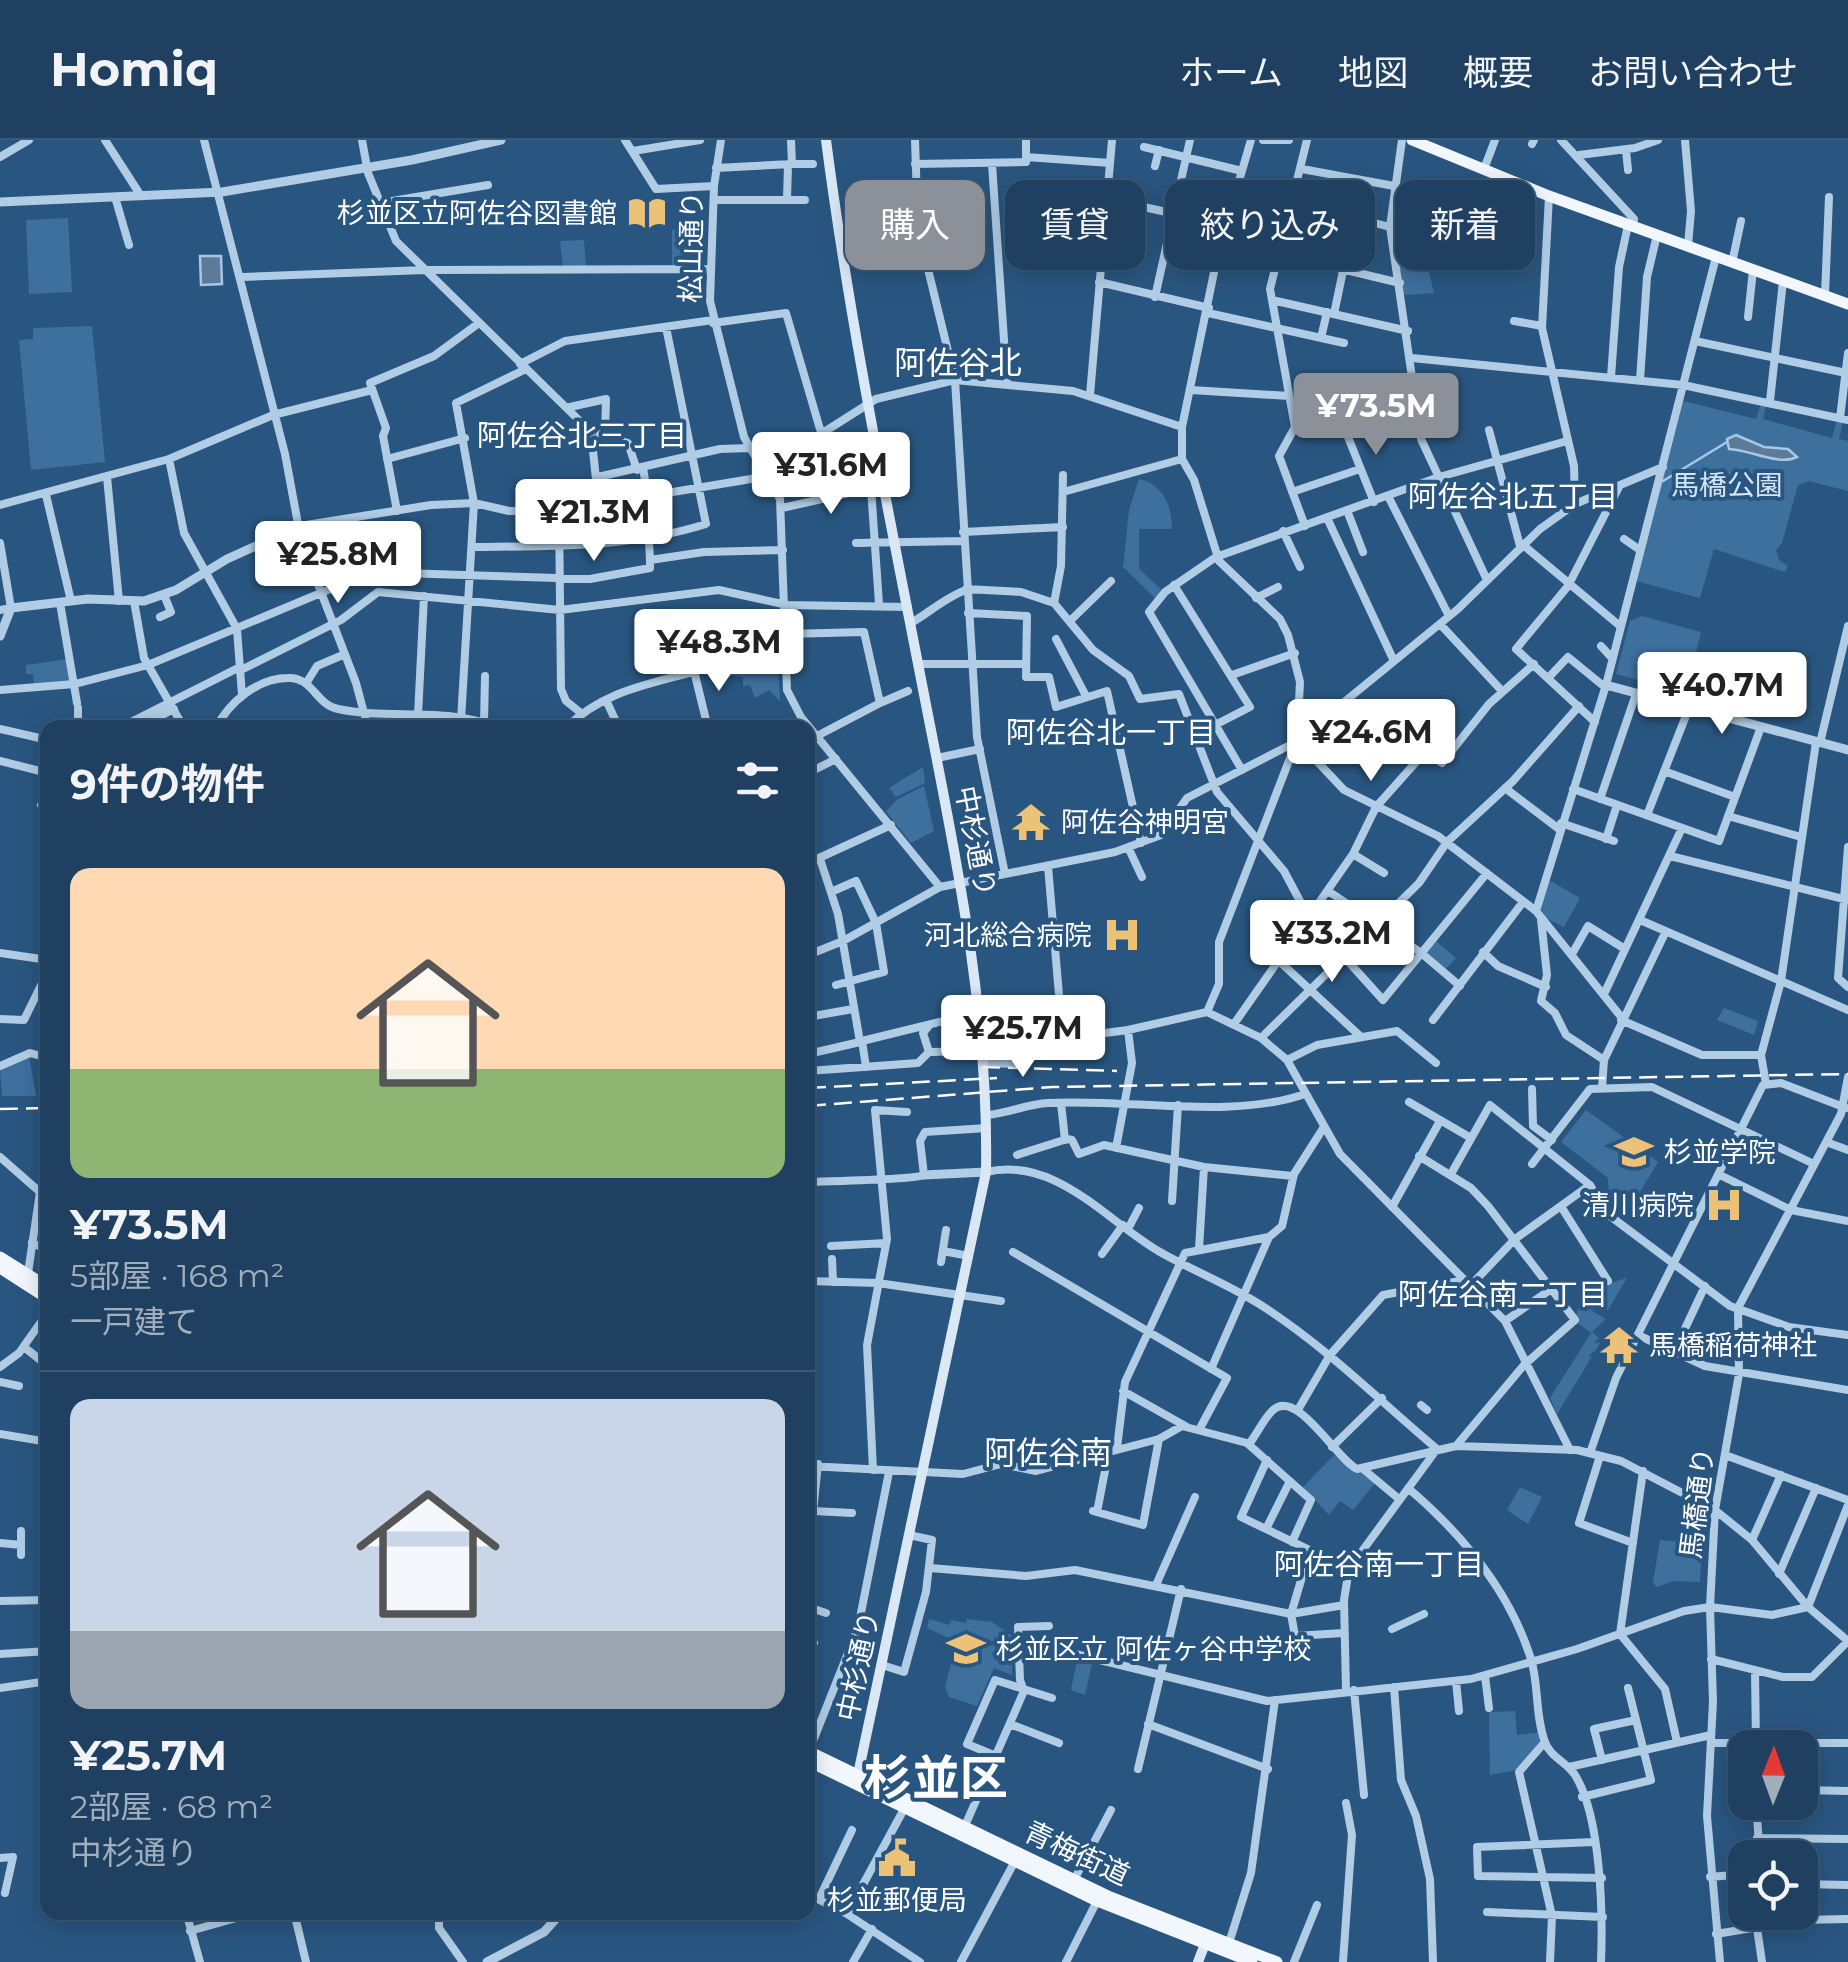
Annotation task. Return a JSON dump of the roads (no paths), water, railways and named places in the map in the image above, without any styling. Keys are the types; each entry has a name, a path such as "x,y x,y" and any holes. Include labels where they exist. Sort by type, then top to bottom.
{"main road":[{"name":"中杉通り","path":"826,140 869,406 962,884 985,1057 987,1115 986,1172 856,1781"},
{"path":"1412,140 1436,144 1549,196 1848,304"},
{"path":"0,1257 40,1281"},
{"path":"0,1268 40,1293"},
{"name":"青梅街道","path":"815,1755 904,1809 1074,1880 1252,1962"},
{"name":"青梅街道","path":"815,1764 964,1828 1097,1902 1207,1940"},
{"path":"1198,1962 1207,1940"},
{"name":"青梅街道","path":"1230,1953 1277,1962"}],"street":[{"path":"0,157 29,140"},
{"path":"105,140 141,196"},
{"path":"204,140 242,278 300,526 367,720"},
{"path":"362,140 368,168 396,242 523,367 570,406 591,432 599,506"},
{"path":"0,202 217,192 368,168 501,140"},
{"path":"625,140 656,189 714,186"},
{"path":"633,151 700,140"},
{"name":"松山通り","path":"721,140 714,186 710,269 713,322 749,448 782,508 782,639 790,700 805,720"},
{"path":"788,200 791,140"},
{"path":"915,140 919,233 955,380 971,664 980,749 1005,874"},
{"path":"916,164 1026,162 1026,140"},
{"path":"1109,180 1112,140"},
{"path":"1181,180 1190,140"},
{"path":"1240,180 1252,140"},
{"path":"1264,140 1289,140"},
{"path":"1299,180 1307,140"},
{"path":"1402,140 1390,227 1412,358 1418,426 1486,580"},
{"path":"1484,168 1495,140"},
{"path":"1561,140 1579,154 1602,188 1634,219 1619,267 1611,377"},
{"path":"1579,154 1658,140"},
{"path":"1685,140 1691,211 1688,246"},
{"path":"1621,146 1628,170"},
{"path":"1144,147 1242,172"},
{"path":"1155,166 1158,150"},
{"path":"1026,158 1110,163"},
{"path":"716,168 813,164"},
{"path":"992,164 1007,384"},
{"path":"1302,169 1394,186"},
{"path":"380,203 488,185"},
{"path":"1549,196 1542,326 1574,466 1574,504"},
{"path":"115,197 129,245"},
{"path":"1825,296 1829,197"},
{"path":"714,200 805,200"},
{"path":"1732,263 1741,221"},
{"path":"1375,223 1390,227"},
{"path":"1640,380 1647,277 1657,235"},
{"path":"1155,297 1165,250"},
{"path":"1604,1060 1566,1035 1555,1013 1541,1002 1546,988 1547,947 1538,915 1560,826 1606,687 1716,257"},
{"path":"242,278 424,270 710,269"},
{"path":"1090,395 1100,270"},
{"path":"1207,1012 1219,984 1219,942 1297,740 1296,654 1280,620 1216,556 1194,480 1182,459 1182,427 1216,270"},
{"path":"1275,270 1270,289 1295,427 1279,456 1305,526"},
{"path":"1321,338 1343,270"},
{"path":"1347,270 1400,283"},
{"path":"1748,317 1754,270"},
{"path":"1770,402 1783,280"},
{"path":"1099,282 1344,343"},
{"path":"1272,300 1408,330"},
{"path":"462,720 474,503 466,438 456,403 565,341 786,313 822,436"},
{"path":"1514,322 1542,326"},
{"path":"397,510 386,428 370,383 434,356 479,323"},
{"path":"473,546 558,546 652,539 706,524 702,487 666,327"},
{"path":"1695,341 1846,373"},
{"path":"1412,358 1683,385 1844,419 1848,353"},
{"path":"6,609 66,602 134,601 164,595 300,526 397,510 474,503 509,511 558,511 762,475 876,399 955,380 1090,395 1182,427"},
{"path":"0,505 170,459 273,415 372,390"},
{"path":"1191,390 1289,396"},
{"path":"570,406 606,399 604,436"},
{"path":"1295,427 1453,426"},
{"path":"1344,428 1374,502"},
{"path":"1489,430 1521,545 1620,626"},
{"path":"0,690 75,684 148,664 371,572 590,579 650,568 649,497 640,469 628,444 591,432"},
{"path":"388,459 466,438"},
{"path":"1242,770 1149,612 1174,585 1216,556 1283,531 1328,520 1439,477 1567,441"},
{"path":"598,478 720,449 749,448"},
{"path":"170,459 184,533 236,629 242,694"},
{"path":"1063,492 1182,459"},
{"path":"815,952 843,942 940,886 1128,847 1166,832 1187,798 1297,740 1440,624 1521,545 1574,504 1663,468"},
{"path":"1292,492 1360,469"},
{"path":"1054,603 1063,475"},
{"path":"107,477 119,600"},
{"path":"1595,722 1516,649 1568,586 1619,487"},
{"path":"782,508 871,488 879,604"},
{"path":"46,495 66,602 78,720"},
{"path":"1388,496 1448,616"},
{"path":"558,511 562,696 581,713"},
{"path":"1348,513 1363,552"},
{"path":"1328,520 1394,659"},
{"path":"856,543 896,544 1062,527"},
{"path":"1283,531 1300,567"},
{"path":"1624,539 1640,550"},
{"path":"0,543 6,609 0,636"},
{"path":"650,560 704,552 783,550"},
{"path":"1071,620 1111,582"},
{"path":"1174,585 1250,707 1217,724"},
{"path":"1256,598 1278,588"},
{"path":"911,623 966,589 1020,592 1054,603 1092,650 1129,676 1140,699 1179,694 1213,786 1284,870 1309,918 1382,1000 1487,873"},
{"path":"136,720 333,624 378,592 560,610 719,590 784,604 879,604 908,608"},
{"path":"160,617 171,612 164,595"},
{"path":"418,715 424,596"},
{"path":"134,601 148,664 179,720"},
{"path":"968,613 1027,616 1028,678 1049,677 1056,707 1106,691 1141,843"},
{"path":"1440,624 1502,692"},
{"path":"1633,1543 1579,1523 1595,1454 1616,1378 1766,1084 1761,1055 1781,981 1792,890 1818,742 1848,626"},
{"path":"574,720 633,685 725,662 766,640 782,639 787,634 864,632 880,703"},
{"path":"1056,639 1086,696"},
{"path":"655,643 668,647 679,675"},
{"path":"1601,646 1612,658"},
{"path":"307,682 317,666 344,654"},
{"path":"1232,675 1296,654"},
{"path":"1548,676 1568,657 1606,687 1848,750"},
{"path":"918,664 1026,664"},
{"path":"1234,1024 1353,854 1376,807 1425,752 1442,764 1502,692 1534,664"},
{"path":"694,671 706,720"},
{"path":"484,720 485,676"},
{"path":"220,720 230,702 282,678 307,682 332,708 418,715 435,720"},
{"path":"815,740 908,691"},
{"path":"1600,799 1636,694"},
{"path":"606,700 616,720"},
{"path":"149,720 171,705"},
{"path":"1261,1038 1419,883 1447,842 1506,788 1579,706"},
{"path":"1647,815 1689,708"},
{"path":"1573,789 1719,841 1761,727"},
{"path":"0,729 40,738"},
{"name":"松山通り","path":"815,734 940,886"},
{"path":"1297,740 1344,790 1447,842 1523,902 1605,992 1622,1019 1702,1055 1761,1055"},
{"path":"937,758 980,749"},
{"path":"815,770 836,760"},
{"path":"0,761 40,771"},
{"path":"1664,771 1735,797"},
{"path":"1506,788 1560,826 1610,840 1618,805"},
{"path":"1728,816 1801,837"},
{"path":"815,861 891,825"},
{"path":"1605,992 1682,828"},
{"path":"1128,847 1142,877"},
{"path":"1848,848 1838,978 1848,987"},
{"path":"1353,854 1384,873"},
{"path":"1670,856 1792,890 1846,900"},
{"path":"820,860 843,942 866,1067"},
{"path":"1045,1042 1059,995 1048,866"},
{"path":"831,892 856,880 876,923 884,972 836,986"},
{"path":"1328,891 1420,952 1460,986"},
{"path":"1432,1020 1523,902"},
{"path":"1640,920 1848,1010"},
{"path":"1572,954 1588,926 1625,949"},
{"path":"1602,1088 1604,1060 1666,931"},
{"path":"1211,934 1219,942"},
{"path":"1483,952 1498,966 1546,988"},
{"path":"0,953 40,959"},
{"path":"1279,961 1360,1036"},
{"path":"0,1018 24,1020 40,987"},
{"path":"815,1016 853,1008"},
{"path":"815,1053 980,1012"},
{"path":"929,1052 1015,1064 1045,1042 1128,1030 1207,1012 1261,1038 1287,1060 1340,1154 1505,1321 1570,1450"},
{"path":"923,1029 929,1052"},
{"path":"1116,1148 1132,1063 1128,1030"},
{"path":"1287,1060 1305,1048 1396,1031 1436,1063"},
{"path":"844,1048 847,1068"},
{"path":"815,1071 918,1063 929,1052"},
{"path":"0,1066 30,1053 40,1056"},
{"name":"馬橋通り","path":"1720,1962 1710,1877 1710,1607 1715,1510 1739,1374 1738,1308 1846,1107 1848,1077"},
{"path":"1766,1084 1782,1083 1846,1107"},
{"path":"1532,1164 1590,1090 1652,1087 1814,1164"},
{"path":"1532,1088 1532,1126 1552,1140"},
{"path":"987,1115 1061,1103 1178,1105 1266,1101 1305,1094"},
{"path":"1409,1102 1471,1138"},
{"path":"1061,1103 1065,1140"},
{"path":"1172,1201 1178,1162 1178,1105"},
{"path":"1451,1174 1490,1105 1590,1185 1606,1213 1738,1308 1789,1327 1848,1335"},
{"path":"873,1470 867,1345 886,1243 875,1110 907,1112"},
{"path":"1392,1206 1440,1121"},
{"path":"1159,1439 1143,1525 1095,1511 1113,1449 1123,1391 1185,1254 1269,1236 1282,1226 1293,1176 1324,1127"},
{"path":"924,1175 920,1141 925,1132 987,1128"},
{"path":"1016,1155 1072,1140 1078,1154 1104,1145 1204,1167 1293,1176"},
{"path":"1826,1142 1848,1150"},
{"path":"1419,1156 1472,1188 1516,1239 1574,1320 1528,1362 1456,1446"},
{"path":"0,1158 40,1192"},
{"path":"1198,1249 1204,1167"},
{"path":"815,1181 880,1176 898,1180 1021,1170 1044,1176 1181,1262 1243,1294 1330,1355 1437,1449"},
{"path":"1720,1175 1791,1210 1848,1221"},
{"path":"1299,1408 1330,1355 1383,1295 1468,1283 1516,1239 1590,1185"},
{"path":"1102,1254 1139,1208"},
{"path":"1562,1208 1608,1281"},
{"path":"28,1273 40,1216"},
{"path":"941,1262 946,1230"},
{"path":"1211,1369 1269,1236"},
{"path":"32,1242 40,1246"},
{"path":"830,1246 886,1243"},
{"path":"943,1251 969,1256"},
{"path":"1013,1252 1226,1378 1199,1430"},
{"path":"832,1259 833,1282"},
{"path":"815,1281 878,1283 1000,1301"},
{"path":"1674,1352 1705,1286"},
{"path":"1505,1321 1550,1290"},
{"path":"0,1366 24,1346 40,1323"},
{"path":"1640,1336 1739,1374 1848,1390"},
{"path":"24,1346 40,1359"},
{"path":"0,1382 19,1386"},
{"path":"1123,1391 1187,1426 1250,1444 1311,1500 1292,1542"},
{"path":"1332,1447 1382,1398"},
{"path":"1250,1444 1272,1410 1282,1406 1299,1408 1348,1465 1363,1469 1399,1499"},
{"path":"815,1465 963,1474 1001,1464 1036,1471 1159,1439 1175,1427 1187,1426"},
{"path":"0,1434 40,1441"},
{"path":"1363,1469 1456,1446 1570,1450 1644,1471 1715,1510 1752,1540 1808,1606 1848,1641 1812,1677 1755,1670 1711,1659"},
{"path":"1364,1796 1343,1633 1349,1569 1437,1449"},
{"path":"1726,1455 1848,1502 1808,1606"},
{"path":"1267,1460 1241,1517 1349,1569"},
{"path":"815,1492 818,1464"},
{"path":"1644,1471 1620,1634 1665,1689 1677,1742"},
{"path":"815,1734 858,1628 889,1472"},
{"path":"1752,1540 1781,1475"},
{"path":"1266,1529 1290,1480"},
{"path":"1408,1488 1468,1546 1508,1602 1532,1663 1545,1742 1568,1768 1582,1797 1594,1842 1602,1878 1602,1962"},
{"path":"1779,1574 1816,1488"},
{"path":"1156,1584 1196,1498"},
{"path":"815,1511 852,1514"},
{"path":"21,1532 21,1555"},
{"path":"882,1665 904,1672 930,1568 932,1540 909,1535"},
{"path":"0,1543 21,1544"},
{"path":"1310,1550 1291,1614 1295,1636 1343,1633"},
{"path":"930,1568 1026,1576 1075,1570 1291,1614 1344,1605"},
{"path":"1138,1770 1180,1589"},
{"path":"0,1601 40,1600"},
{"path":"1055,1648 1262,1701 1485,1676 1710,1607 1772,1615 1808,1606"},
{"path":"815,1609 826,1613"},
{"path":"1392,1628 1424,1614"},
{"path":"964,1828 1024,1691 1018,1627 1049,1626"},
{"path":"0,1654 40,1652"},
{"path":"1755,1670 1756,1730"},
{"path":"1485,1676 1488,1708"},
{"path":"996,1756 967,1744 996,1680 1052,1698"},
{"path":"1456,1681 1458,1711"},
{"path":"0,1688 40,1683"},
{"path":"1394,1687 1401,1780 1416,1816 1430,1879 1433,1962"},
{"path":"1582,1797 1651,1780 1628,1688"},
{"path":"1230,1953 1252,1873 1275,1700"},
{"path":"1602,1760 1594,1729 1636,1720"},
{"path":"1010,1724 1059,1743"},
{"path":"1148,1724 1268,1769"},
{"path":"1568,1768 1677,1742 1728,1741"},
{"path":"1545,1742 1519,1772 1552,1916 1550,1962"},
{"path":"1818,1744 1848,1744"},
{"path":"1818,1790 1848,1791"},
{"path":"1343,1962 1352,1835 1346,1803"},
{"path":"848,1914 904,1809"},
{"path":"1074,1880 1111,1810"},
{"path":"1756,1820 1757,1838 1848,1839"},
{"path":"820,1899 852,1830"},
{"path":"1594,1842 1477,1847 1478,1876 1602,1878"},
{"path":"0,1858 13,1856 5,1893"},
{"path":"961,1962 1014,1857"},
{"path":"1710,1877 1728,1875"},
{"path":"1818,1884 1848,1885"},
{"path":"815,1897 920,1962"},
{"path":"1066,1962 1097,1902"},
{"path":"1294,1962 1316,1905"},
{"path":"1487,1912 1602,1916"},
{"path":"1818,1922 1848,1919"},
{"path":"188,1920 200,1962"},
{"path":"190,1930 227,1920"},
{"path":"296,1920 306,1962"},
{"path":"440,1920 440,1928 463,1962"},
{"path":"487,1962 544,1932 555,1920"},
{"path":"853,1962 872,1929"},
{"path":"1716,1934 1744,1930"},
{"path":"1758,1930 1762,1962"}],"waterway":[{"path":"1663,481 1727,442"}],"railway":[{"path":"982,1067 1117,1071"},
{"path":"815,1105 1052,1087 1848,1074"},
{"path":"815,1088 997,1078"},
{"path":"0,1109 40,1108"}],"place":[{"name":"杉並区立阿佐谷図書館","path":"647,213"},
{"name":"阿佐谷神明宮","path":"1031,822"},
{"name":"河北総合病院","path":"1122,935"},
{"name":"杉並学院","path":"1634,1152"},
{"name":"清川病院","path":"1724,1205"},
{"name":"馬橋稲荷神社","path":"1619,1345"},
{"name":"杉並区立 阿佐ヶ谷中学校","path":"966,1649"},
{"name":"杉並郵便局","path":"897,1858"}],"district":[{"name":"阿佐谷北","path":"958,363"},
{"name":"阿佐谷北三丁目","path":"582,436"},
{"name":"阿佐谷北五丁目","path":"1513,497"},
{"name":"阿佐谷北一丁目","path":"1111,733"},
{"name":"阿佐谷南二丁目","path":"1503,1295"},
{"name":"阿佐谷南","path":"1048,1453"},
{"name":"阿佐谷南一丁目","path":"1379,1565"},
{"name":"杉並区","path":"936,1778"}],"park label":[{"name":"馬橋公園","path":"1727,485"}]}
